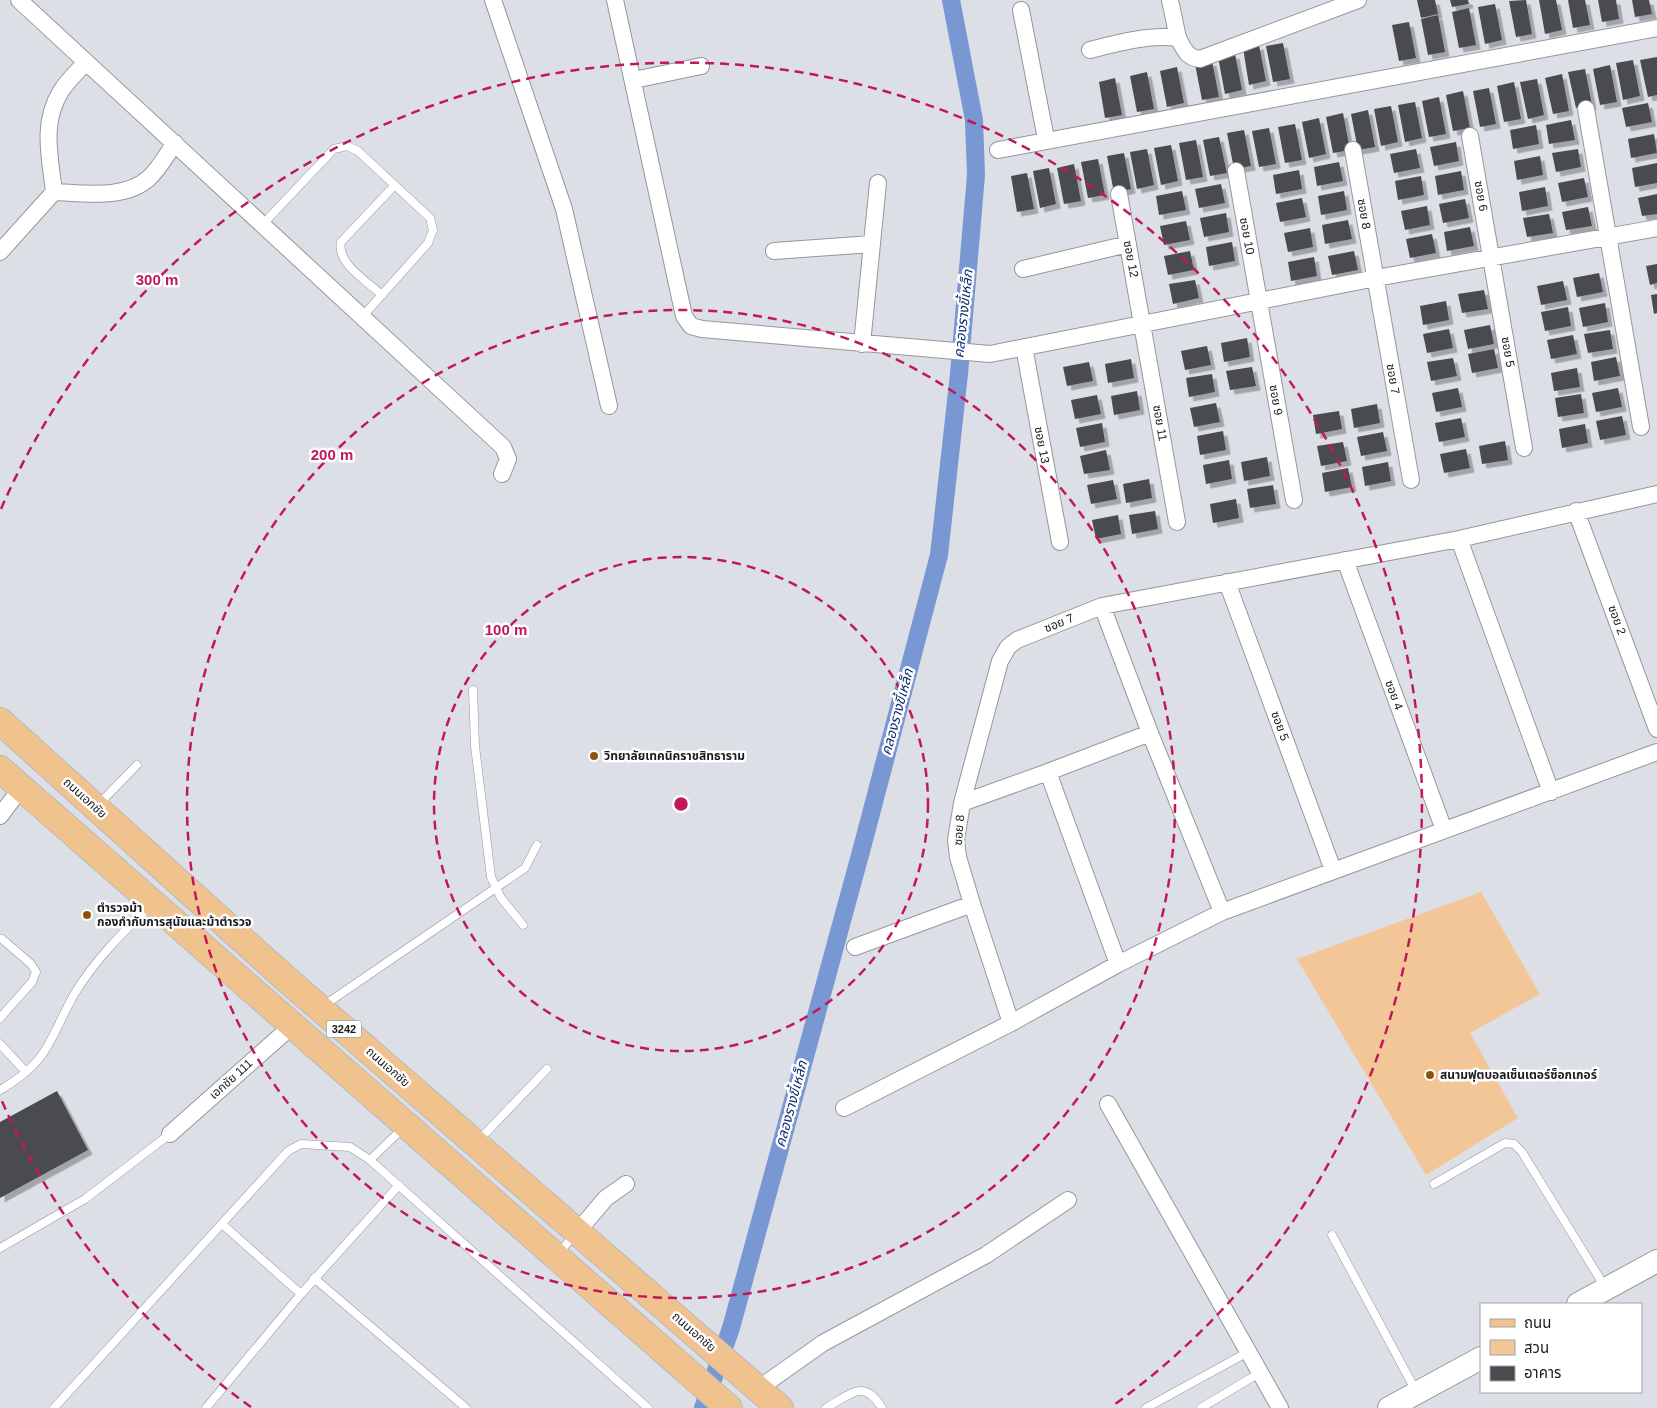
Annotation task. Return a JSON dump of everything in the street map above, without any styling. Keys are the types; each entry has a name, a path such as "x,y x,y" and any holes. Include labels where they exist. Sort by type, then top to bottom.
{"main road":[{"name":"ถนนเอกชัย","path":"0,722 320,1008 780,1408"},
{"name":"3242","path":"0,769 727,1406"},
{"path":"1580,1303 1657,1261"},
{"path":"1389,1408 1480,1359"}],"street":[{"path":"19,0 503,447 508,459 502,474"},
{"path":"493,0 564,210 609,406"},
{"path":"615,0 684,316 691,326 862,344 990,354 1376,278 1657,228"},
{"path":"1170,0 1178,38 1185,52 1193,58 1200,59 1358,0"},
{"path":"1021,10 1046,139"},
{"path":"998,150 1046,139 1657,28"},
{"path":"1090,50 1158,38 1178,38"},
{"path":"0,252 54,192 47,138 50,112 61,90 86,62"},
{"path":"634,80 701,66"},
{"path":"1586,109 1641,427"},
{"name":"ซอย 6","path":"1470,136 1492,257"},
{"path":"54,192 107,194 130,189 149,178 175,143"},
{"name":"ซอย 8","path":"1353,150 1376,278"},
{"name":"ซอย 10","path":"1236,172 1258,301"},
{"path":"862,344 878,183"},
{"name":"ซอย 12","path":"1119,194 1143,324"},
{"path":"774,251 872,244"},
{"path":"1023,270 1128,244"},
{"name":"ซอย 5","path":"1492,257 1524,448"},
{"name":"ซอย 7","path":"1376,278 1411,480"},
{"name":"ซอย 9","path":"1258,301 1294,500"},
{"name":"ซอย 11","path":"1143,324 1176,522"},
{"name":"ซอย 13","path":"1024,347 1060,542"},
{"name":"ซอย 7","path":"1016,640 1102,606 1459,539 1657,494"},
{"name":"ซอย 2","path":"1576,511 1657,729"},
{"path":"1459,539 1551,792"},
{"name":"ซอย 4","path":"1345,560 1444,830"},
{"name":"ซอย 5","path":"1227,582 1333,870"},
{"path":"1102,606 1222,912"},
{"name":"ซอย 8","path":"1011,1023 972,904 958,857 956,840 962,803 1000,661 1008,647 1016,640"},
{"path":"962,803 1150,732"},
{"path":"844,1108 1011,1023 1118,964 1222,912 1657,752"},
{"path":"1048,772 1118,964"},
{"path":"0,816 22,788"},
{"path":"855,947 972,904"},
{"name":"เอกชัย 111","path":"170,1134 293,1024"},
{"path":"1108,1104 1261,1372 1278,1407"},
{"path":"578,1231 606,1198 626,1184"},
{"path":"752,1383 986,1255 1068,1200"}],"lane":[{"path":"262,224 334,150 347,146 358,151 430,218 433,230 428,243 363,316"},
{"path":"382,295 343,259 339,250 341,242 395,185"},
{"path":"473,690 475,746 491,877 501,898 523,924"},
{"path":"96,808 137,765"},
{"path":"320,1008 525,868 537,845"},
{"path":"0,1090 39,1061 52,1043 75,993 93,967 153,903"},
{"path":"0,1018 32,982 36,972 32,964 2,939"},
{"path":"0,1044 26,1072"},
{"path":"476,1143 547,1069"},
{"path":"370,1160 406,1125"},
{"path":"0,1248 85,1199 170,1134"},
{"path":"1434,1184 1505,1143 1514,1144 1522,1152 1607,1289"},
{"path":"54,1408 288,1151 301,1144 350,1147 370,1160 648,1408"},
{"path":"206,1408 300,1294 399,1186"},
{"path":"222,1224 300,1294"},
{"path":"556,1256 578,1231"},
{"path":"1332,1235 1417,1393"},
{"path":"314,1278 466,1408"},
{"path":"1146,1408 1248,1352"},
{"path":"1201,1408 1261,1372"},
{"path":"826,1408 854,1392 866,1390 874,1395 882,1408"}],"green space":[{"name":"สนามฟุตบอลเซ็นเตอร์ซ็อกเกอร์","path":"1481,892 1540,994 1470,1033 1518,1118 1426,1175 1297,959"}],"building":[{"path":"1417,0 1435,0 1438,14 1421,18"},
{"path":"1450,0 1468,0 1469,4 1452,7"},
{"path":"1526,0 1532,34 1516,37 1509,1"},
{"path":"1539,0 1556,0 1562,30 1545,34"},
{"path":"1568,0 1585,0 1590,25 1573,28"},
{"path":"1598,0 1616,0 1619,19 1602,22"},
{"path":"1632,0 1649,0 1652,14 1635,17"},
{"path":"1495,4 1502,40 1485,44 1478,7"},
{"path":"1469,8 1476,45 1459,48 1452,12"},
{"path":"1438,15 1445,52 1428,55 1421,19"},
{"path":"1409,22 1416,58 1399,61 1392,25"},
{"path":"1283,43 1290,79 1273,82 1266,46"},
{"path":"1259,45 1266,81 1249,85 1243,48"},
{"path":"1235,54 1242,90 1225,94 1218,57"},
{"path":"1657,57 1657,95 1648,97 1640,60"},
{"path":"1633,60 1640,96 1623,100 1616,63"},
{"path":"1212,61 1219,97 1202,100 1195,64"},
{"path":"1610,65 1617,102 1600,105 1593,69"},
{"path":"1177,67 1184,103 1167,107 1160,71"},
{"path":"1585,69 1592,105 1576,108 1568,72"},
{"path":"1147,72 1154,109 1137,112 1130,76"},
{"path":"1562,74 1569,111 1553,114 1545,78"},
{"path":"1115,78 1122,115 1105,118 1099,82"},
{"path":"1537,79 1544,115 1528,119 1520,82"},
{"path":"1514,82 1521,119 1504,122 1497,86"},
{"path":"1489,88 1496,124 1480,127 1473,91"},
{"path":"1463,91 1470,128 1453,131 1446,95"},
{"path":"1439,97 1446,134 1429,137 1422,101"},
{"path":"1415,102 1422,138 1405,142 1398,105"},
{"path":"1648,103 1652,122 1626,127 1622,108"},
{"path":"1391,106 1398,142 1381,146 1374,109"},
{"path":"1368,110 1375,147 1358,150 1351,114"},
{"path":"1343,113 1350,150 1333,153 1326,117"},
{"path":"1319,118 1326,154 1309,158 1302,122"},
{"path":"1571,120 1575,140 1549,144 1546,125"},
{"path":"1295,124 1302,160 1285,163 1278,127"},
{"path":"1536,125 1539,144 1513,149 1510,130"},
{"path":"1269,128 1276,164 1259,167 1252,131"},
{"path":"1244,130 1251,166 1234,169 1227,133"},
{"path":"1654,134 1657,153 1631,158 1628,139"},
{"path":"1219,137 1227,173 1210,176 1203,140"},
{"path":"1196,140 1203,177 1186,180 1179,143"},
{"path":"1456,142 1459,161 1434,166 1430,147"},
{"path":"1171,145 1178,181 1161,185 1154,148"},
{"path":"1147,149 1154,185 1137,189 1130,152"},
{"path":"1416,149 1420,168 1394,173 1390,154"},
{"path":"1578,149 1581,167 1556,172 1552,153"},
{"path":"1124,153 1131,189 1114,193 1107,156"},
{"path":"1540,156 1543,175 1517,180 1514,161"},
{"path":"1098,159 1105,195 1088,198 1081,162"},
{"path":"1339,162 1343,181 1317,186 1314,167"},
{"path":"1657,163 1657,183 1635,187 1632,168"},
{"path":"1074,164 1081,201 1064,204 1057,168"},
{"path":"1049,168 1056,204 1040,208 1033,171"},
{"path":"1299,170 1302,189 1276,194 1273,175"},
{"path":"1461,171 1464,190 1438,195 1435,176"},
{"path":"1027,173 1034,209 1017,212 1011,176"},
{"path":"1421,176 1424,195 1398,200 1395,181"},
{"path":"1584,178 1588,197 1562,202 1558,183"},
{"path":"1221,184 1225,203 1199,208 1195,189"},
{"path":"1545,187 1548,206 1522,211 1519,192"},
{"path":"1182,191 1186,210 1159,215 1156,196"},
{"path":"1344,191 1347,210 1321,215 1318,196"},
{"path":"1657,194 1657,214 1642,216 1638,198"},
{"path":"1302,198 1306,217 1280,222 1276,203"},
{"path":"1465,199 1469,218 1443,223 1439,204"},
{"path":"1427,206 1430,225 1405,230 1401,211"},
{"path":"1588,207 1592,226 1566,230 1562,212"},
{"path":"1226,213 1229,232 1204,237 1200,218"},
{"path":"1549,214 1553,233 1527,237 1523,218"},
{"path":"1348,220 1352,239 1325,244 1322,225"},
{"path":"1186,221 1190,240 1164,245 1160,226"},
{"path":"1470,227 1474,246 1447,251 1444,232"},
{"path":"1310,228 1313,247 1288,252 1284,233"},
{"path":"1432,234 1436,253 1410,258 1406,239"},
{"path":"1232,242 1235,261 1209,266 1206,247"},
{"path":"1190,251 1194,270 1168,275 1164,256"},
{"path":"1354,251 1358,270 1332,275 1328,256"},
{"path":"1314,257 1317,276 1291,281 1288,262"},
{"path":"1657,264 1657,283 1650,285 1646,266"},
{"path":"1599,273 1603,292 1577,297 1573,278"},
{"path":"1195,280 1199,298 1173,304 1169,284"},
{"path":"1563,281 1567,300 1541,305 1537,286"},
{"path":"1484,290 1488,309 1462,313 1458,294"},
{"path":"1657,294 1657,313 1654,314 1651,295"},
{"path":"1446,301 1449,320 1423,325 1420,306"},
{"path":"1605,303 1608,322 1583,327 1579,308"},
{"path":"1568,307 1571,326 1545,331 1541,312"},
{"path":"1490,325 1494,344 1468,349 1464,330"},
{"path":"1449,329 1453,348 1427,353 1423,334"},
{"path":"1610,330 1613,349 1588,353 1584,334"},
{"path":"1573,335 1577,354 1551,359 1547,340"},
{"path":"1247,338 1250,357 1224,362 1221,343"},
{"path":"1207,346 1211,365 1185,370 1181,351"},
{"path":"1494,349 1498,368 1472,373 1468,354"},
{"path":"1616,357 1620,376 1594,381 1591,362"},
{"path":"1453,358 1457,376 1431,381 1427,362"},
{"path":"1131,359 1134,378 1108,383 1105,364"},
{"path":"1089,362 1093,381 1067,386 1063,367"},
{"path":"1252,367 1256,386 1230,390 1226,371"},
{"path":"1577,368 1580,387 1554,391 1551,373"},
{"path":"1212,374 1215,392 1189,397 1186,378"},
{"path":"1458,388 1462,407 1436,412 1432,393"},
{"path":"1618,388 1622,407 1596,412 1592,393"},
{"path":"1137,391 1140,410 1114,415 1111,396"},
{"path":"1581,394 1584,413 1558,417 1555,398"},
{"path":"1097,395 1101,414 1075,419 1071,400"},
{"path":"1216,403 1220,422 1194,427 1190,408"},
{"path":"1377,404 1380,423 1354,428 1351,409"},
{"path":"1339,411 1342,429 1316,434 1313,415"},
{"path":"1622,416 1626,435 1600,440 1596,421"},
{"path":"1461,418 1465,437 1439,442 1435,423"},
{"path":"1102,423 1105,442 1080,447 1076,428"},
{"path":"1585,424 1588,443 1562,448 1559,429"},
{"path":"1223,431 1226,450 1200,455 1197,436"},
{"path":"1383,432 1387,451 1361,456 1357,437"},
{"path":"1505,441 1508,460 1482,464 1479,446"},
{"path":"1343,442 1347,461 1321,466 1317,446"},
{"path":"1466,449 1470,468 1444,473 1440,454"},
{"path":"1106,450 1110,470 1084,474 1080,456"},
{"path":"1267,457 1270,476 1244,481 1241,462"},
{"path":"1229,460 1232,479 1206,484 1203,465"},
{"path":"1388,462 1391,481 1365,486 1362,467"},
{"path":"1348,468 1352,487 1325,492 1322,473"},
{"path":"1149,479 1152,498 1126,503 1123,484"},
{"path":"1113,480 1117,499 1091,504 1087,485"},
{"path":"1273,485 1276,504 1250,508 1247,489"},
{"path":"1236,499 1239,518 1213,523 1210,504"},
{"path":"1155,511 1158,529 1132,534 1129,515"},
{"path":"1118,515 1121,534 1096,539 1092,520"},
{"path":"57,1091 88,1150 0,1198 0,1122"}],"waterway":[{"name":"คลองรางขี้เหล็ก","path":"703,1408 731,1328 863,844 939,555 959,374 976,175 974,120 951,0"}],"place":[{"name":"วิทยาลัยเทคนิคราชสิทธาราม","path":"594,756"},
{"name":"ตำรวจม้า กองกำกับการสุนัขและม้าตำรวจ","path":"87,915"},
{"name":"สนามฟุตบอลเซ็นเตอร์ซ็อกเกอร์","path":"1430,1075"}]}
